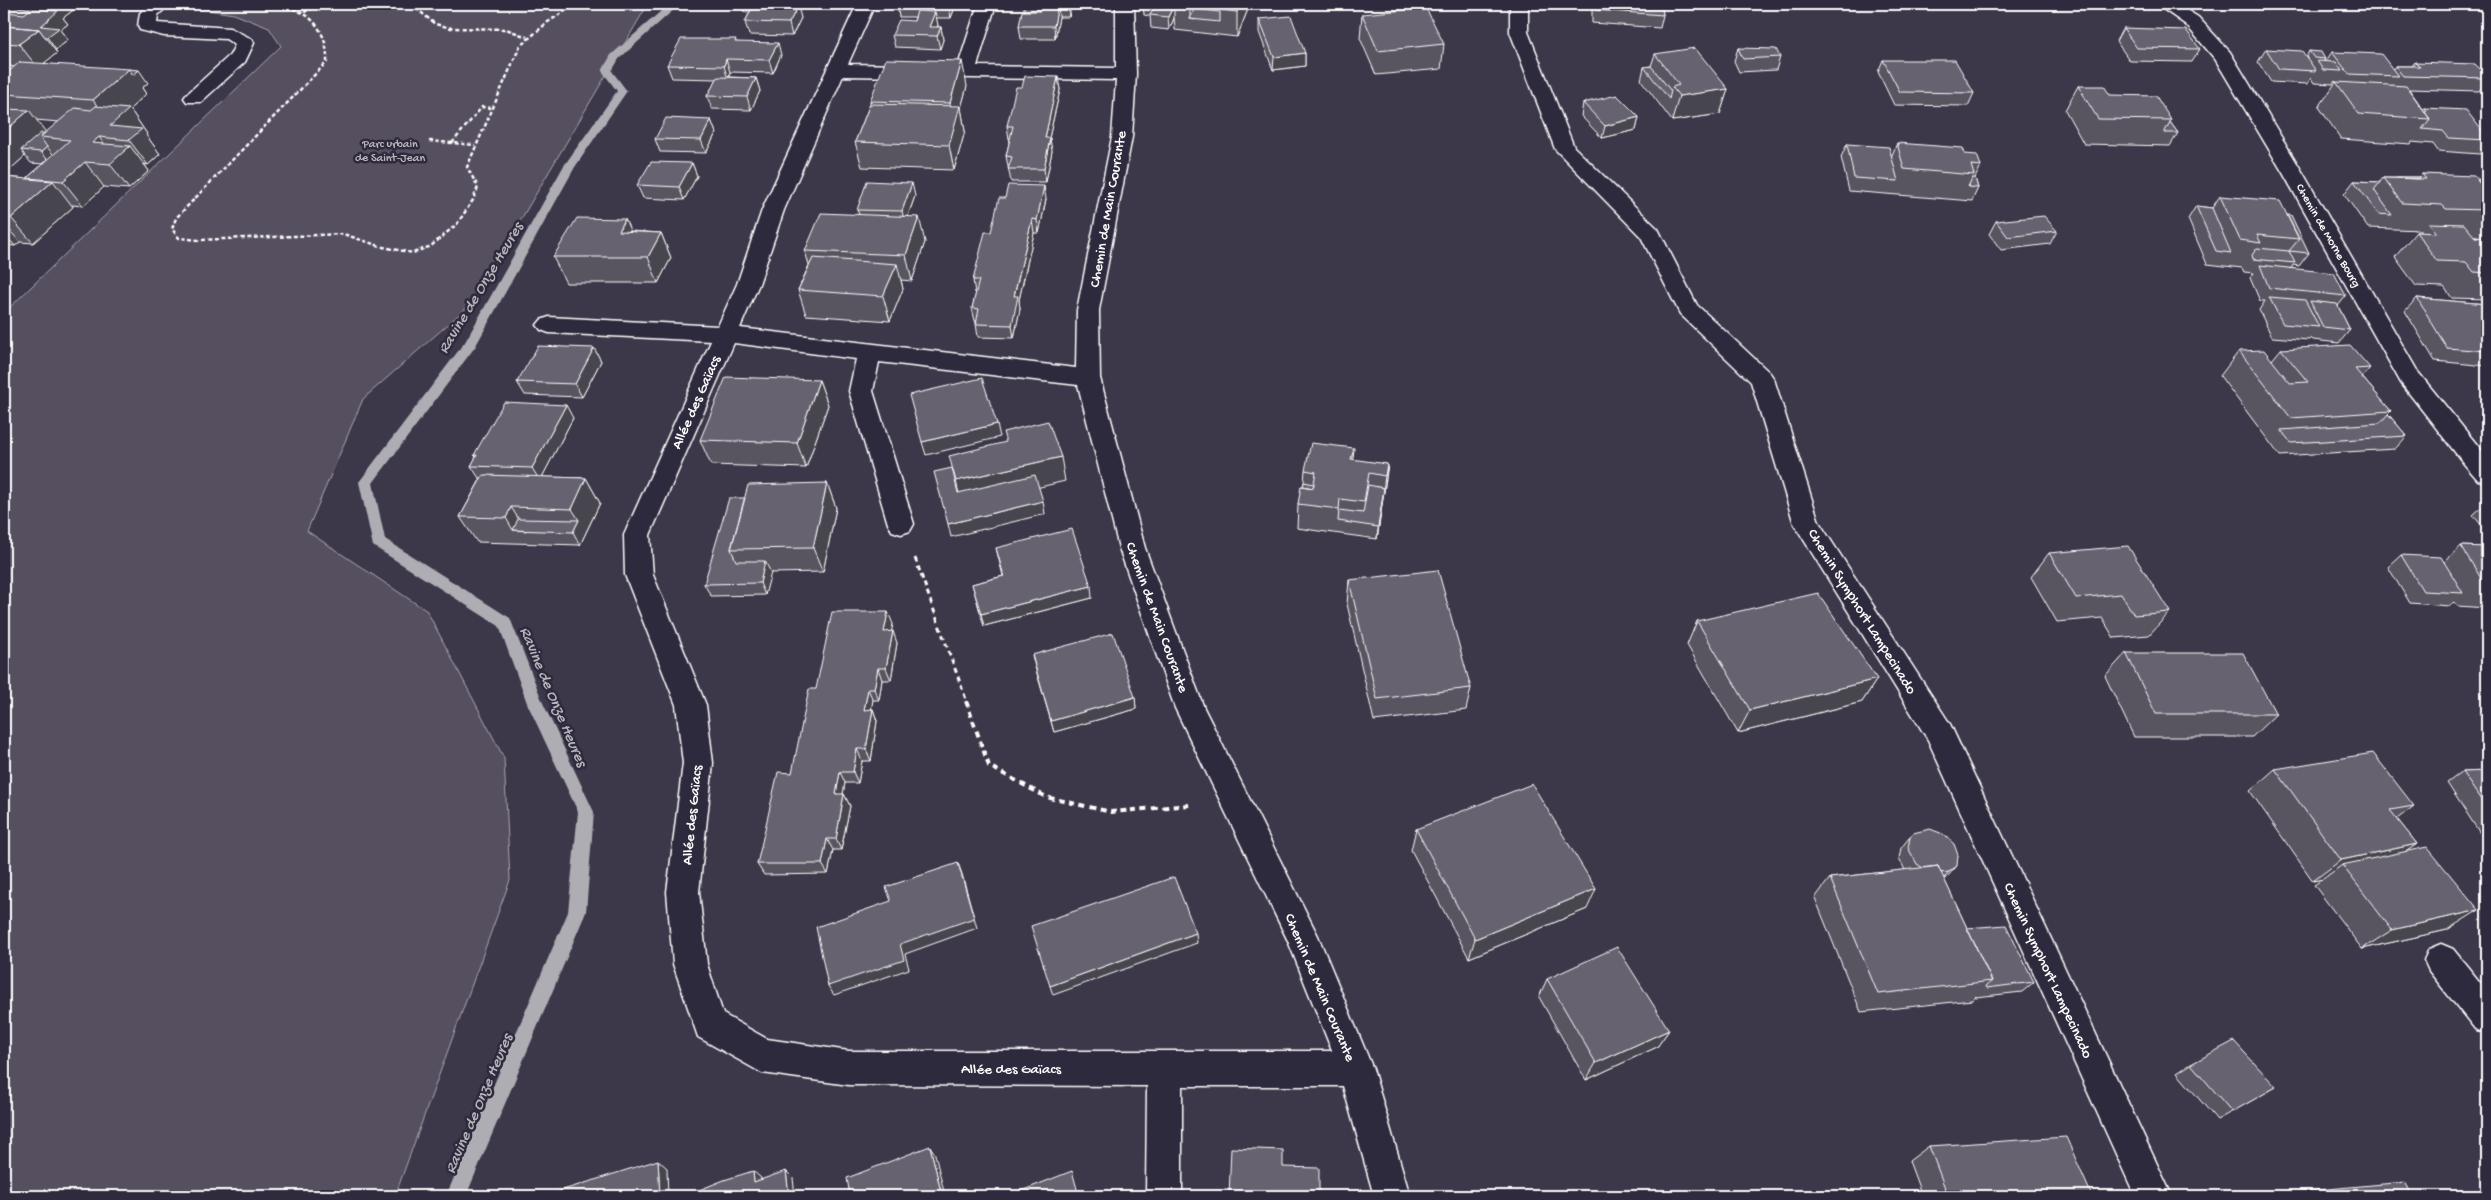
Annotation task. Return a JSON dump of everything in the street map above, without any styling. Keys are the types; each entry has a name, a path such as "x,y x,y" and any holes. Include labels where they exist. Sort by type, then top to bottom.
{"street":[{"path":"160,4 150,13 146,26 164,30 230,34 245,43 238,58 194,98"},
{"name":"Allée des Gaïacs","path":"866,4 773,210 748,284 637,535 639,574 691,705 698,763 683,892 690,964 710,1025 762,1056 849,1068 1356,1069"},
{"path":"965,73 987,4"},
{"name":"Chemin de Main Courante","path":"1125,4 1126,74 1122,137 1088,310 1088,378 1132,548 1190,708 1302,936 1356,1069 1392,1196"},
{"name":"Chemin Symphort Lampecinado","path":"1519,4 1520,32 1565,149 1650,234 1688,309 1762,379 1807,524 1940,733 2154,1196"},
{"name":"Chemin de Morne Bourg","path":"2164,4 2192,21 2223,56 2293,172 2409,377 2487,473"},
{"path":"837,70 1126,74"},
{"path":"549,325 725,334 869,353 1088,378"},
{"path":"869,353 861,391 901,524"},
{"path":"2441,960 2487,1017"},
{"path":"1164,1196 1165,1068"}],"path":[{"path":"274,4 304,12 315,25 328,52 327,62 176,218 172,228 179,238 198,240 343,234 392,249 413,253 431,246 457,224 473,200 478,187 470,176 467,167 520,46 528,38 576,4"},
{"path":"304,12 323,4"},
{"path":"411,4 435,24 451,28 490,27 506,30 528,38"},
{"path":"452,143 482,107 492,108"},
{"path":"429,141 475,145"},
{"path":"901,524 931,598 989,766 1046,797 1111,812 1235,800"}],"green space":[{"name":"Parc urbain de Saint-Jean","path":"648,4 471,304 363,399 307,531 427,611 504,758 510,880 395,1196 4,1196 4,313 281,46 269,28 234,14 174,5"}],"building":[{"path":"4,4 56,4 47,10 58,11 41,26 59,28 45,37 39,29 4,26 4,14 6,12 24,14 31,9"},
{"path":"754,4 798,6 789,23 745,22"},
{"path":"897,4 950,4 949,5"},
{"path":"1042,4 1058,4 1054,26 1019,26 1022,11 1040,11"},
{"path":"1156,4 1174,4 1168,17 1150,15"},
{"path":"1174,4 1191,4 1190,7"},
{"path":"1223,4 1240,4 1237,12 1220,10"},
{"path":"1595,4 1662,7 1663,15 1595,10"},
{"path":"1426,8 1444,44 1378,51 1362,14"},
{"path":"1194,9 1220,12 1220,22 1190,19"},
{"path":"917,11 935,12 929,27 941,27 937,36 892,35 899,20 914,21"},
{"path":"1291,16 1305,53 1274,57 1259,19"},
{"path":"4,26 39,29 19,44 4,43"},
{"path":"2123,28 2186,30 2200,49 2137,48"},
{"path":"681,39 736,39 735,42 778,43 769,60 726,59 724,66 667,65"},
{"path":"1695,48 1728,89 1679,96 1672,87 1679,85 1655,54"},
{"path":"1738,48 1776,49 1780,57 1743,59"},
{"path":"2266,49 2302,51 2316,71 2279,69"},
{"path":"2309,51 2321,52 2325,59 2314,58"},
{"path":"2332,52 2381,54 2398,76 2349,74"},
{"path":"886,59 962,61 950,103 870,101"},
{"path":"1883,60 1955,60 1974,93 1900,92"},
{"path":"2317,61 2336,62 2342,71 2323,70"},
{"path":"20,62 129,69 93,100 4,94 4,75"},
{"path":"2415,62 2475,64 2487,78 2403,76 2395,66 2420,66"},
{"path":"1651,66 1671,91 1669,99 1644,67"},
{"path":"129,69 139,70 133,75"},
{"path":"1025,76 1058,77 1045,138 1050,138 1044,169 1008,169 1012,157 1006,156 1013,126 1007,126 1016,87 1022,87"},
{"path":"718,77 756,78 747,97 707,96"},
{"path":"2336,82 2406,86 2430,119 2359,114"},
{"path":"2078,86 2104,86 2110,95 2156,96 2171,120 2098,119"},
{"path":"1617,95 1639,117 1605,126 1583,103"},
{"path":"870,104 960,106 949,145 855,142"},
{"path":"96,106 129,109 110,126 142,129 129,140 99,137 92,143 130,146 110,164 85,162 63,181 27,178 70,140 40,137 75,108 91,110"},
{"path":"2425,108 2466,110 2487,137 2487,140 2449,138 2443,131 2422,129 2430,119 2424,111 2427,111"},
{"path":"4,109 29,110 4,132"},
{"path":"666,118 711,120 701,140 655,139"},
{"path":"2170,122 2178,133 2164,133"},
{"path":"41,133 45,133 40,137 47,147 41,152 21,150"},
{"path":"1897,143 1963,148 1965,154 1977,155 1981,166 1971,165 1974,175 1904,169"},
{"path":"1847,144 1889,147 1898,181 1854,178"},
{"path":"651,162 692,163 679,187 637,185"},
{"path":"2422,174 2474,176 2487,192 2487,210 2446,209 2442,205 2402,203 2383,178 2426,179"},
{"path":"4,177 53,181 11,218 4,217"},
{"path":"2398,177 2419,177 2418,179"},
{"path":"1972,178 1975,178 1978,188 1968,187"},
{"path":"2477,180 2487,180 2487,192"},
{"path":"867,181 912,183 902,211 857,210"},
{"path":"2354,181 2380,182 2374,190 2392,215 2378,214"},
{"path":"1008,185 1044,186 1037,220 1032,219 1014,296 1018,296 1012,325 976,324 979,309 972,308 979,280 973,280 985,232 991,232 999,198 1005,198"},
{"path":"2220,196 2280,201 2299,239 2257,235 2261,243 2240,240"},
{"path":"2196,206 2212,208 2231,253 2216,251"},
{"path":"821,213 919,217 906,255 805,251"},
{"path":"2287,215 2291,215 2309,253 2289,251 2299,239"},
{"path":"2044,216 2057,231 2008,237 1996,221"},
{"path":"577,218 625,219 619,231 661,233 648,257 553,257"},
{"path":"2429,223 2464,224 2475,237 2487,237 2487,273 2474,272 2466,262 2437,261 2416,232 2437,233"},
{"path":"2257,248 2289,251 2295,263 2253,259 2252,255"},
{"path":"813,258 897,264 883,296 798,290"},
{"path":"2260,265 2334,273 2346,296 2269,288"},
{"path":"2269,297 2305,300 2319,327 2283,324"},
{"path":"2417,298 2487,304 2487,351 2447,348"},
{"path":"2310,301 2337,304 2350,330 2323,327"},
{"path":"2350,345 2370,368 2355,369 2391,411 2291,418 2239,351 2264,350 2290,383 2308,382 2281,349"},
{"path":"538,346 594,348 575,384 517,382"},
{"path":"726,377 819,380 797,443 700,440"},
{"path":"982,378 997,424 922,442 909,395"},
{"path":"504,402 566,405 532,468 471,466 477,455 474,455"},
{"path":"2388,414 2407,436 2291,443 2281,430 2380,423"},
{"path":"1048,421 1061,457 956,481 949,456 1006,442 1003,432"},
{"path":"1311,443 1354,448 1351,459 1387,464 1385,476 1369,473 1364,502 1340,499 1339,509 1298,504 1301,486 1313,488 1316,472 1305,470"},
{"path":"952,468 958,493 1035,475 1043,501 948,524 934,472"},
{"path":"483,475 586,478 572,509 511,507 506,518 460,517"},
{"path":"1304,482 1314,484 1313,488 1303,486"},
{"path":"827,483 813,548 731,549 748,485"},
{"path":"1368,485 1384,488 1378,527 1338,521 1339,510 1363,513"},
{"path":"729,498 745,498 731,549 736,561 765,561 760,583 704,584"},
{"path":"518,519 579,520 573,532 513,530"},
{"path":"1072,529 1091,586 981,614 972,584 1004,576 996,548"},
{"path":"2128,546 2170,612 2134,615 2121,594 2076,598 2049,553"},
{"path":"2461,546 2487,547 2487,583 2484,583"},
{"path":"2401,555 2441,557 2463,593 2423,591"},
{"path":"1438,570 1471,688 1377,699 1349,580"},
{"path":"1818,593 1877,679 1750,710 1697,621"},
{"path":"832,612 888,612 884,632 893,631 886,668 878,668 874,689 868,689 864,710 873,709 866,749 857,749 853,772 840,772 836,794 844,794 836,839 827,839 822,864 757,864 778,772 792,773 809,689 816,689"},
{"path":"1113,633 1135,697 1051,721 1032,655"},
{"path":"2126,653 2243,653 2276,714 2156,714"},
{"path":"2373,753 2414,806 2390,810 2417,844 2341,860 2275,769"},
{"path":"2487,771 2487,795 2481,800 2462,772"},
{"path":"1532,784 1596,889 1475,939 1416,829"},
{"path":"1930,829 1943,834 1954,844 1958,855 1957,866 1949,872 1941,873 1938,866 1923,868 1917,864 1908,848 1910,837 1913,833"},
{"path":"2427,847 2479,910 2392,930 2342,865"},
{"path":"958,863 974,918 900,944 904,960 828,986 816,927 891,901 886,887"},
{"path":"1938,866 1992,981 1878,994 1830,878"},
{"path":"1174,877 1196,933 1050,986 1031,926"},
{"path":"2006,925 2034,982 1987,988 1986,986 1992,981 1967,928"},
{"path":"1617,947 1669,1030 1596,1063 1547,979"},
{"path":"2234,1041 2276,1087 2232,1112 2191,1064"},
{"path":"2066,1137 2092,1196 1948,1196 1929,1146"},
{"path":"930,1146 942,1196 850,1196 847,1178"},
{"path":"1231,1148 1283,1150 1283,1167 1319,1168 1319,1196 1229,1196"},
{"path":"658,1160 660,1196 544,1196"},
{"path":"753,1171 754,1182 786,1171 789,1196 694,1196 694,1192"},
{"path":"1072,1171 1079,1196 1008,1196"},
{"path":"2405,1182 2413,1196 2297,1196 2295,1192"}],"waterway":[{"name":"Ravine de Onze Heures","path":"456,1196 577,912 586,812 535,703 505,622 378,542 366,482 470,344 569,167 622,91 607,71 615,57 675,4"}]}
